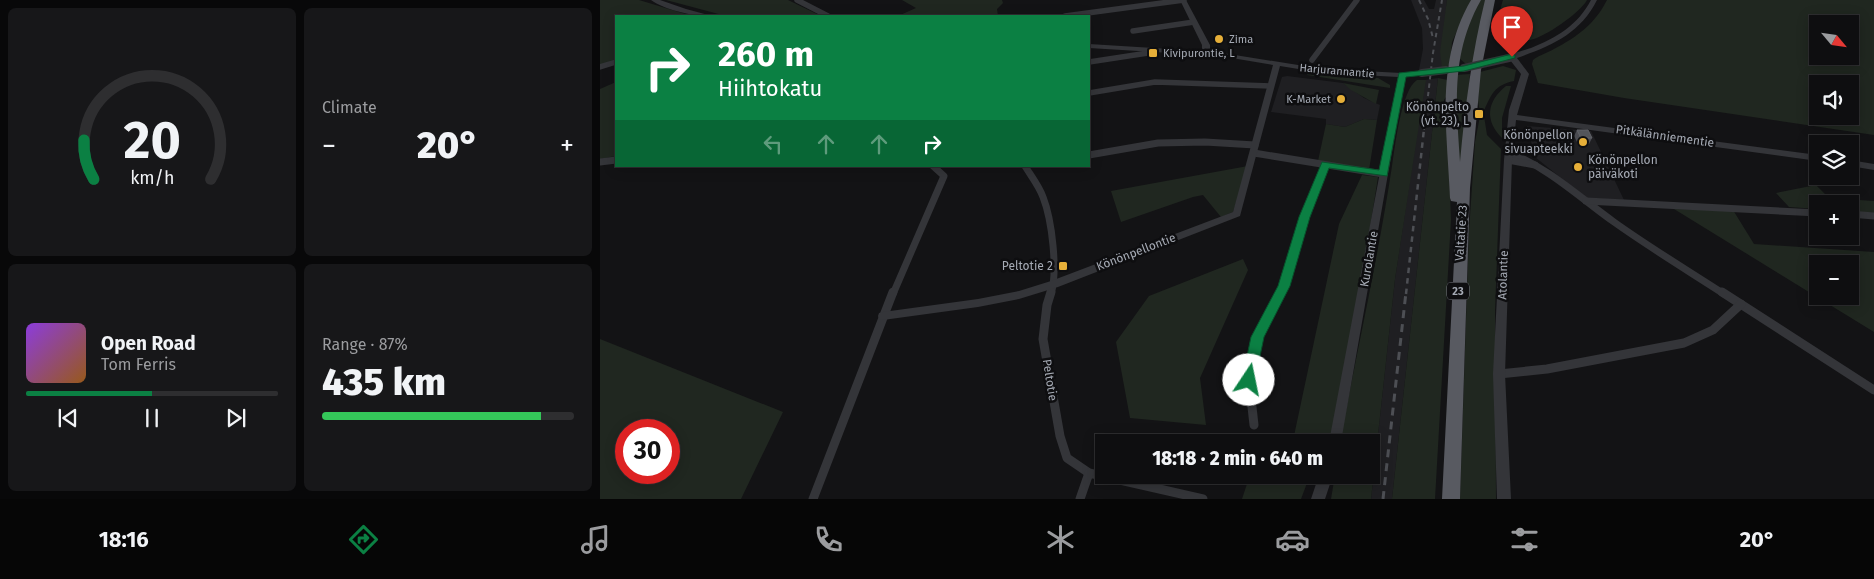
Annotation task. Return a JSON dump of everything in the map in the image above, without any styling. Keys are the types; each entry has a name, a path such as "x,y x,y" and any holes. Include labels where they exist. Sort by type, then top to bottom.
{"highway":[{"path":"1458,269 1448,70 1464,20 1476,0"},
{"name":"Valtatie 23","path":"1452,499 1458,269 1470,113 1483,26 1490,0"}],"street":[{"path":"654,0 684,11 704,15"},
{"path":"797,0 826,15"},
{"path":"1072,15 1183,0 1206,45 1206,53"},
{"path":"1312,60 1357,0"},
{"name":"Harjurannantie","path":"1090,46 1206,53 1236,56 1323,71 1402,75 1464,68 1510,57 1542,45 1566,32 1587,13 1594,0"},
{"path":"1133,31 1194,22"},
{"path":"1090,62 1148,53 1150,50"},
{"name":"Atolantie","path":"1504,499 1499,374 1508,156 1512,116 1524,74 1521,67 1510,57"},
{"path":"600,67 615,62"},
{"name":"Könönpellontie","path":"883,316 978,303 1019,295 1054,284 1237,214 1277,64"},
{"name":"Kurolantie","path":"1336,434 1402,75"},
{"path":"1090,93 1155,82 1271,86"},
{"name":"Pitkälänniementie","path":"1512,116 1809,157"},
{"path":"1090,155 1158,143 1204,142 1255,149 1383,174"},
{"path":"1508,156 1537,165 1563,182 1617,224 1874,390"},
{"path":"600,162 615,160"},
{"path":"1254,425 1249,380 1257,337 1284,286 1304,217 1325,164"},
{"path":"1859,164 1874,167"},
{"path":"813,499 883,316 944,176 934,167"},
{"name":"Peltotie","path":"1026,167 1043,196 1052,230 1054,284 1047,305 1043,339 1060,436 1067,458 1089,472 1203,499"},
{"path":"1586,201 1809,212"},
{"path":"1859,215 1874,216"},
{"path":"1499,374 1532,371 1583,362 1702,337 1713,330 1741,304"},
{"path":"1080,499 1089,472"},
{"path":"1318,499 1323,484"}],"shaded area":[{"path":"600,0 639,0 689,15 615,15 615,60 600,65"},
{"path":"666,0 788,0 819,15 722,15"},
{"path":"902,0 1002,0 1003,3 997,9 998,15 900,15 916,8"},
{"path":"1411,0 1424,0 1429,9 1434,9 1436,0 1447,0 1442,68 1419,70 1423,49 1422,28"},
{"path":"1447,0 1471,0 1452,42 1450,63 1447,67 1442,68 1440,52"},
{"path":"1480,0 1486,0 1473,63 1466,64 1459,58 1465,28"},
{"path":"1503,0 1587,0 1578,11 1553,30 1530,40 1520,41 1507,36 1500,24"},
{"path":"1607,0 1874,0 1874,135 1624,98 1538,83 1532,64 1533,60 1578,35 1597,16"},
{"path":"1503,66 1516,70 1514,81 1498,88 1491,96 1483,113 1480,112 1478,101 1480,72"},
{"path":"1308,73 1378,78 1390,85 1390,88 1307,75"},
{"path":"1470,74 1459,189 1455,75"},
{"path":"1282,77 1343,83 1364,98 1380,105 1377,120 1364,119 1345,127 1326,124 1326,119 1271,112"},
{"path":"1438,78 1392,499 1371,499 1373,484 1380,484 1380,434 1378,434 1395,279 1425,80"},
{"path":"1438,78 1448,80 1448,95 1443,104 1447,115 1451,220 1435,499 1392,499"},
{"path":"1417,80 1426,80 1395,279 1378,434 1342,434 1400,120 1411,86"},
{"path":"615,82 615,156 600,159 600,89"},
{"path":"1343,83 1379,90 1376,104 1351,90"},
{"path":"1506,86 1511,86 1502,118 1502,138 1496,132 1490,112 1495,98"},
{"path":"1480,116 1484,116 1487,135 1501,149 1495,311 1496,499 1460,499 1469,231 1475,142"},
{"path":"1364,119 1377,120 1369,170 1318,161 1326,124 1345,127"},
{"name":"Könönpellon päiväkoti","path":"1527,126 1591,131 1624,200 1586,198 1535,157"},
{"path":"1248,166 1233,212 1221,217 1203,195 1121,222 1111,191"},
{"path":"1362,175 1378,177 1338,432 1337,434 1294,434 1339,224"},
{"path":"1816,185 1826,195 1809,195 1809,208 1789,207 1776,193"},
{"path":"1859,200 1874,201 1874,213 1859,212"},
{"path":"1674,209 1733,210 1754,244 1874,252 1874,332 1830,305 1859,305 1859,255 1809,255 1809,292"},
{"path":"1243,259 1248,270 1200,378 1206,425 1130,418 1116,342 1149,296"},
{"path":"600,339 783,412 741,499 600,499"},
{"path":"1247,484 1307,484 1301,499 1242,499"},
{"path":"1334,484 1373,484 1371,499 1331,499"}],"building":[{"path":"1577,130 1588,130 1592,138 1581,138"}],"railway":[{"path":"1419,0 1428,19 1433,38"},
{"path":"1424,130 1433,53 1442,0"},
{"path":"1406,294 1424,129"},
{"path":"1383,499 1406,292"}],"place":[{"name":"Zima","path":"1219,39"},
{"name":"Kivipurontie, L","path":"1153,53"},
{"name":"K-Market","path":"1341,99"},
{"name":"Könönpelto (vt. 23), L","path":"1479,114"},
{"name":"Könönpellon sivuapteekki","path":"1583,142"},
{"name":"Könönpellon päiväkoti","path":"1578,167"},
{"name":"Peltotie 2","path":"1063,266"}],"route":[{"path":"1249,380 1257,337 1284,286 1304,217 1325,164 1383,174 1402,75 1464,68 1512,57"}]}
